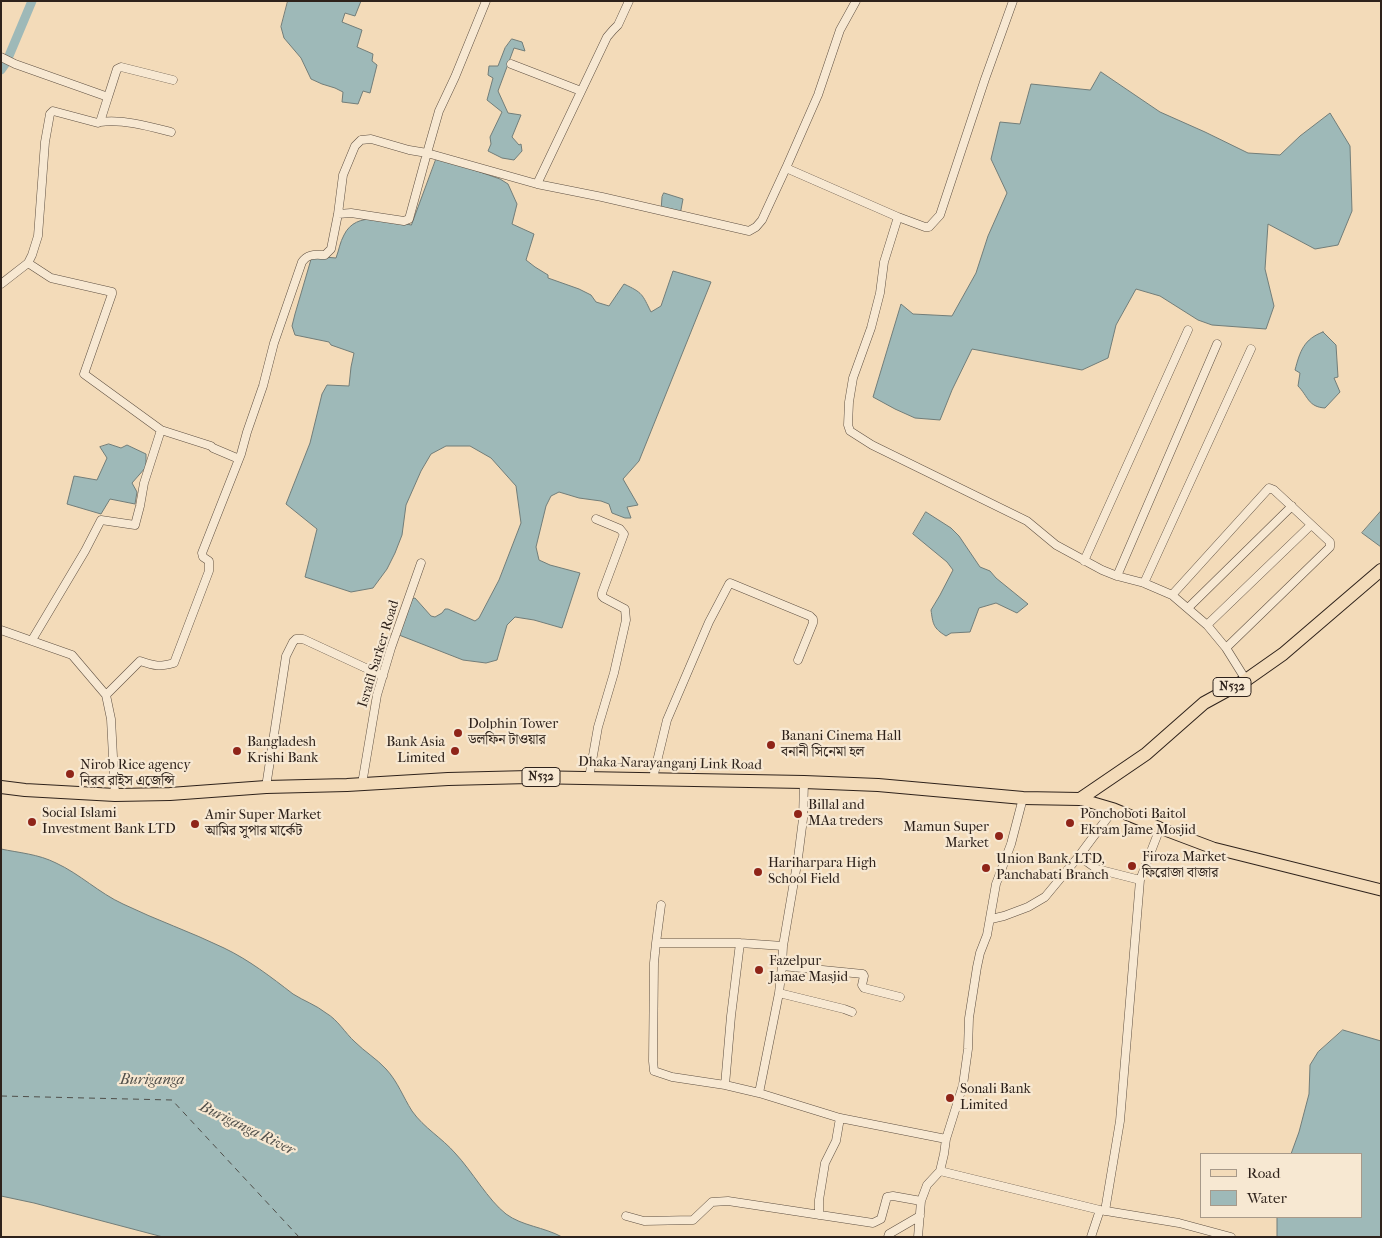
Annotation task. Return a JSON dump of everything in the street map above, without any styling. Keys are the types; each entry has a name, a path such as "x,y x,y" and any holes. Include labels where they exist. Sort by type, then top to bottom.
{"highway":[{"name":"N532","path":"1080,799 1146,754 1204,704 1246,680 1283,654 1381,570"},
{"name":"Dhaka-Narayanganj Link Road","path":"1,787 116,795 170,794 266,786 362,784 494,777 654,778 878,785 1023,798 1080,799"}],"main road":[{"path":"1080,799 1114,809 1213,848 1380,889"}],"street":[{"path":"338,214 351,213 404,221 408,219 439,111 486,1"},
{"path":"537,184 607,37 618,25 629,1"},
{"path":"106,695 140,661 161,666 174,663 209,571 210,561 203,557 202,553 239,459 246,432 263,386 274,343 302,262 310,255 326,255 331,249 343,175 355,146 361,140 370,139 537,184 749,231 762,220 818,95 840,30 856,1"},
{"path":"786,168 898,217 930,227 940,215 1013,1"},
{"path":"1,57 15,64 108,97"},
{"path":"511,64 581,91"},
{"path":"100,122 117,69 121,67 173,80"},
{"path":"1,284 28,263 32,255 39,229 45,142 50,114 53,111 98,123 111,121 147,126 171,132"},
{"path":"898,217 884,262 880,292 871,328 854,378 849,410 848,425 850,431 872,446 1027,521 1056,546 1102,570 1144,583 1172,595 1207,626 1226,648 1246,680"},
{"path":"28,263 50,278 112,292 84,374 161,430 211,446 239,459"},
{"path":"1084,560 1188,330"},
{"path":"1117,576 1217,344"},
{"path":"1144,583 1251,349"},
{"path":"32,640 85,551 101,520 135,525 144,484 161,430"},
{"path":"1172,595 1269,488 1274,490 1330,542 1330,546 1226,648"},
{"path":"1188,608 1292,506"},
{"path":"589,778 598,727 614,673 626,620 625,610 602,596 624,534 620,529 596,519"},
{"path":"1207,626 1311,525"},
{"name":"Israfil Sarker Road","path":"362,784 373,715 382,676 421,563"},
{"path":"654,778 667,720 709,622 730,583 810,616 813,619 814,623 798,660"},
{"path":"1,630 72,656 106,695 111,719 116,795"},
{"path":"266,786 286,656 296,639 303,639 382,676"},
{"path":"758,1093 778,993 783,946 800,849 804,782"},
{"path":"918,1237 922,1201 928,1185 940,1172 946,1139 963,1085 975,977 980,953 987,934 996,884 1011,844 1023,798"},
{"path":"990,919 1028,907 1045,897 1080,856 1114,809"},
{"path":"1091,1237 1103,1210 1120,1121 1140,880 1160,828"},
{"path":"1080,856 1097,869 1140,880"},
{"path":"661,905 654,963 654,1071 672,1077 725,1085 758,1093 840,1118 946,1139"},
{"path":"656,943 740,943 783,946"},
{"path":"725,1085 740,943"},
{"path":"782,966 863,974 862,985 864,988 900,997"},
{"path":"778,993 852,1012"},
{"path":"818,1215 818,1200 825,1163 836,1141 840,1118"},
{"path":"940,1172 1103,1210 1178,1223 1231,1237"},
{"path":"626,1216 644,1221 693,1220 712,1202 728,1200 873,1223 881,1218 887,1197 893,1196 922,1201"},
{"path":"888,1237 889,1234 920,1216"}],"water":[{"path":"288,1 361,1 355,16 345,13 342,22 362,30 357,47 373,54 372,61 377,65 370,93 363,91 358,104 342,102 343,92 311,79 301,58 284,38 281,27"},
{"path":"512,39 522,42 525,51 514,48 498,91 508,113 521,115 512,137 519,145 521,144 522,151 514,160 502,158 488,151 491,144 490,137 502,112 487,100 493,78 488,75 489,66 498,66 505,48"},
{"path":"1101,72 1160,112 1248,153 1280,155 1300,136 1330,113 1350,146 1352,211 1338,245 1315,249 1268,224 1265,269 1274,306 1266,329 1212,325 1198,320 1160,296 1136,289 1116,325 1108,358 1082,370 972,349 940,420 915,418 873,397 901,304 913,314 952,316 976,273 988,236 1007,193 991,159 1000,122 1020,124 1031,84 1090,90"},
{"path":"437,157 500,179 508,184 517,204 512,224 534,234 526,260 548,275 548,278 591,295 596,302 609,306 624,284 641,295 651,312 661,306 673,271 711,282 639,461 623,479 638,505 627,507 631,518 625,518 612,513 609,504 601,501 579,498 559,492 551,496 546,506 536,547 539,560 580,573 562,628 515,617 507,625 497,660 486,663 463,660 399,635 411,599 415,598 431,616 435,617 445,609 448,609 475,621 479,618 499,580 521,523 516,486 491,458 470,446 446,446 431,454 406,505 402,535 395,553 387,569 373,588 351,592 305,577 317,529 286,504 310,443 322,394 327,385 349,386 354,353 331,345 329,342 295,335 292,326 312,256 336,258 349,227 357,222 384,219 411,225"},
{"path":"664,193 683,199 680,215 661,211"},
{"path":"1323,332 1336,345 1338,377 1334,378 1340,392 1325,408 1315,406 1301,390 1298,386 1300,373 1295,370 1304,346 1311,338"},
{"path":"109,444 121,448 127,445 146,454 146,467 132,483 137,492 135,504 110,499 101,514 67,504 74,476 97,480 107,458 100,447"},
{"path":"1381,511 1381,547 1362,533"},
{"path":"926,512 951,528 959,536 980,567 990,571 1028,604 1017,613 996,603 979,608 970,632 951,633 946,636 938,631 933,622 931,610 953,570 947,562 913,534"},
{"name":"Buriganga","path":"1,849 36,856 56,863 123,904 212,942 233,953 260,969 293,994 322,1010 334,1019 355,1042 386,1069 394,1079 412,1111 427,1128 455,1153 499,1208 512,1218 562,1237 163,1237 1,1196"},
{"path":"1343,1030 1381,1041 1381,1237 1277,1237 1277,1218 1362,1218 1362,1153 1291,1153 1309,1094 1310,1065 1318,1052"}],"waterway":[{"path":"1,70 6,63 32,1"}],"ferry route":[{"path":"1,1096 172,1100 299,1237"}],"place":[{"name":"Dolphin Tower ডলফিন টাওয়ার","path":"458,733"},
{"name":"Banani Cinema Hall বনানী সিনেমা হল","path":"771,745"},
{"name":"Bangladesh Krishi Bank","path":"237,751"},
{"name":"Bank Asia Limited","path":"455,751"},
{"name":"Nirob Rice agency নিরব রাইস এজেন্সি","path":"70,774"},
{"name":"Billal and MAa treders","path":"798,814"},
{"name":"Social Islami Investment Bank LTD","path":"32,822"},
{"name":"Ponchoboti Baitol Ekram Jame Mosjid","path":"1070,823"},
{"name":"Amir Super Market আমির সুপার মার্কেট","path":"195,824"},
{"name":"Mamun Super Market","path":"999,836"},
{"name":"Firoza Market ফিরোজা বাজার","path":"1132,866"},
{"name":"Union Bank, LTD, Panchabati Branch","path":"986,868"},
{"name":"Hariharpara High School Field","path":"758,872"},
{"name":"Fazelpur Jamae Masjid","path":"759,970"},
{"name":"Sonali Bank Limited","path":"950,1098"}],"water label":[{"name":"Buriganga River","path":"247,1129"}]}
